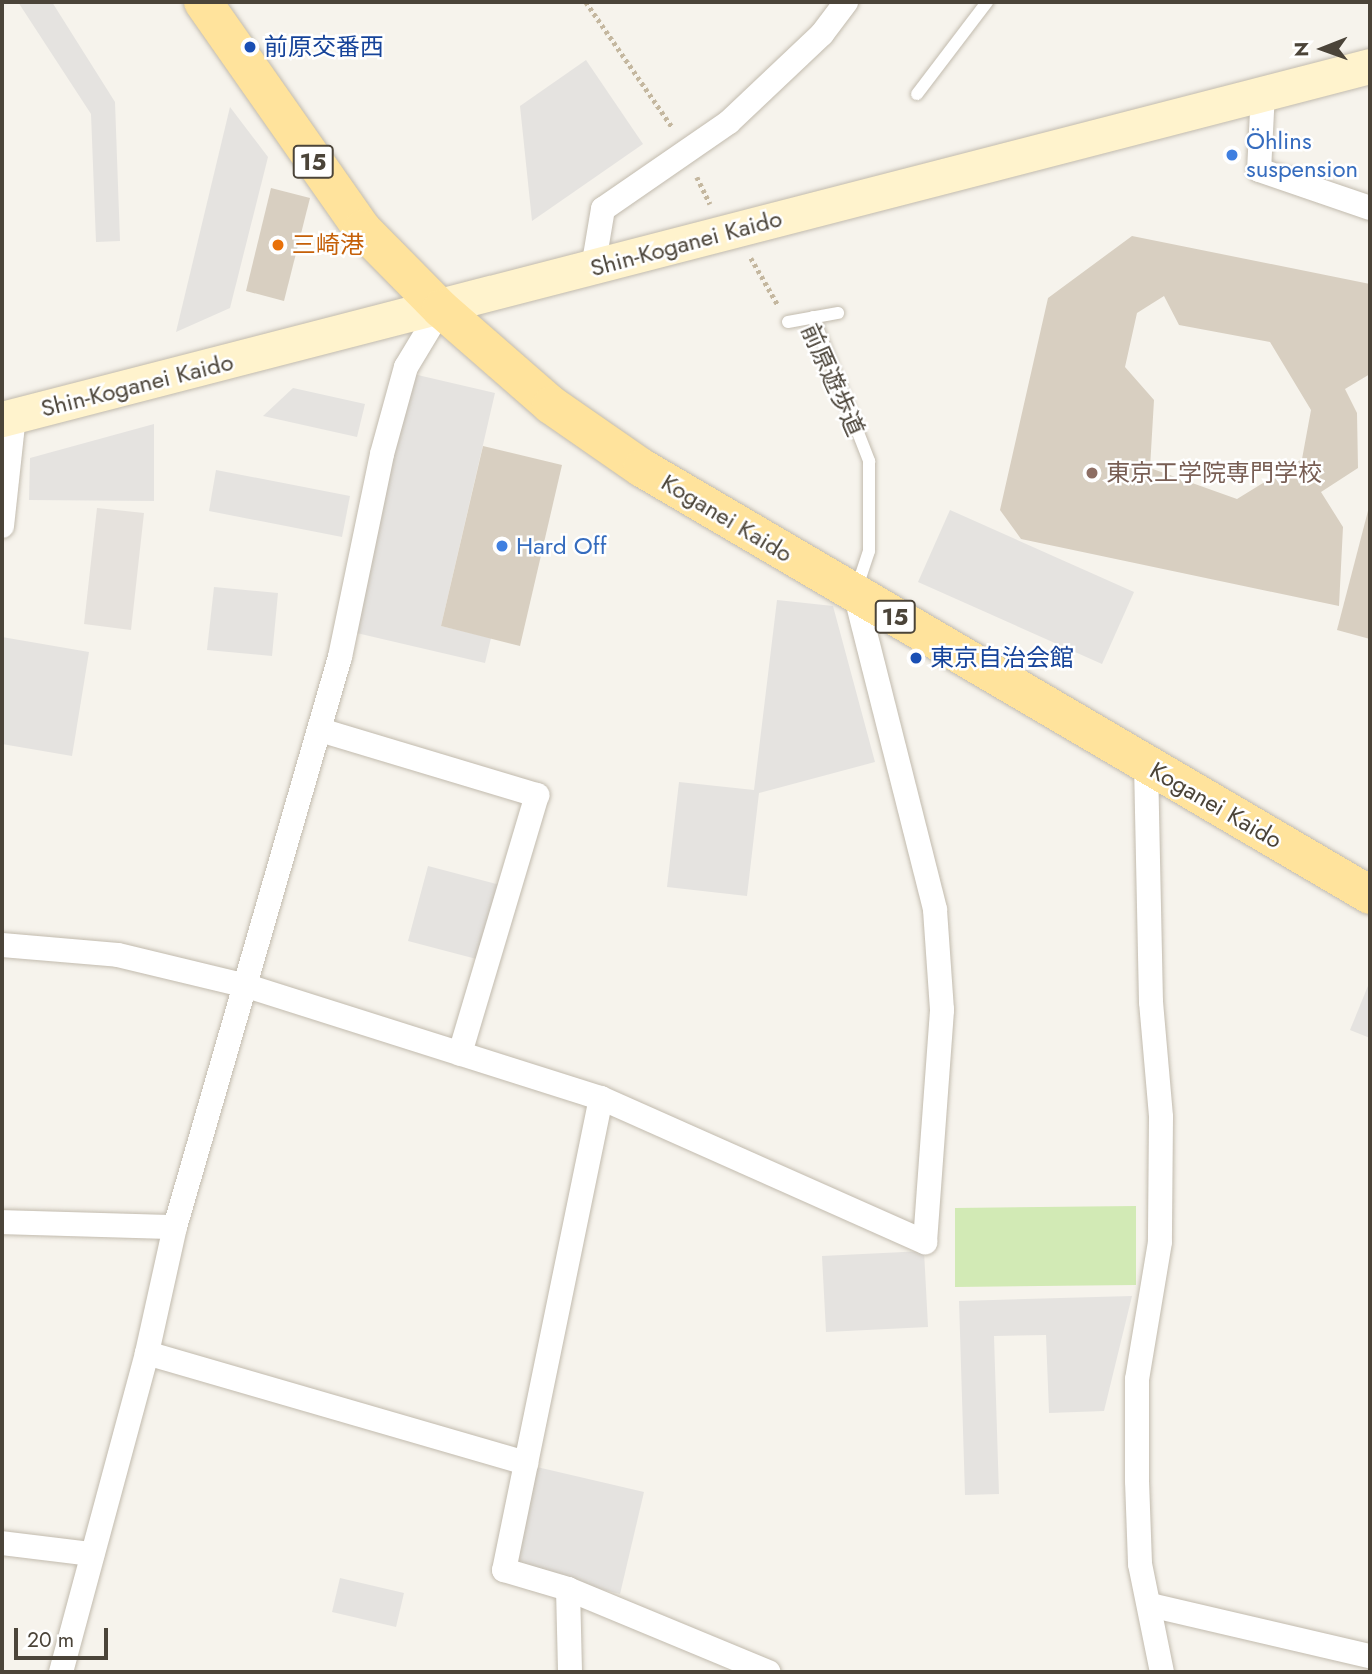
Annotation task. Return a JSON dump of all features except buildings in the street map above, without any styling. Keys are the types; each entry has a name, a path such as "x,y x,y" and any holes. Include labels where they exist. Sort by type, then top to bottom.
{"main road":[{"name":"Koganei Kaido","path":"203,2 362,229 505,369 597,439 1370,895"},
{"name":"Shin-Koganei Kaido","path":"8,417 441,309 734,230 1370,66"}],"street":[{"path":"593,268 603,209 729,122 822,34 846,2"},
{"path":"1263,92 1259,170 1370,208"},
{"path":"61,1672 147,1353 175,1227 320,730 406,368 441,309"},
{"path":"2,526 8,417"},
{"path":"2,945 118,955 247,986 601,1098 925,1242 942,1010 935,909 855,593"},
{"path":"320,730 537,795 460,1054"},
{"path":"1146,764 1151,991 1161,1117 1160,1242 1138,1379 1140,1564 1163,1672"},
{"path":"601,1098 504,1570 568,1589 768,1672"},
{"path":"2,1222 175,1227"},
{"path":"147,1353 526,1463"},
{"path":"2,1543 92,1555"},
{"path":"568,1589 570,1672"},
{"path":"1150,1605 1370,1656"}],"lane":[{"path":"917,94 987,2"},
{"path":"788,322 838,313"},
{"path":"813,317 869,461 869,551 855,593"}],"path":[{"path":"586,2 685,152 706,196"},
{"name":"前原遊歩道","path":"734,230 788,322"}],"shaded area":[{"path":"18,2 52,2 115,102 120,241 96,242 91,114"},
{"path":"586,60 643,144 532,221 520,106"},
{"path":"230,107 268,157 230,308 176,332"},
{"path":"409,373 495,393 441,626 491,638 485,663 348,631"},
{"path":"293,388 365,404 357,437 263,416"},
{"path":"154,424 154,501 29,500 30,458"},
{"path":"216,470 350,496 342,537 209,511"},
{"path":"97,508 144,513 131,630 84,624"},
{"path":"950,510 1134,592 1102,664 918,582"},
{"path":"214,587 278,593 272,656 207,650"},
{"path":"777,600 833,606 875,762 759,793 747,896 667,887 679,782 754,790"},
{"path":"2,637 89,652 72,756 2,744"},
{"path":"428,866 504,886 484,961 408,941"},
{"path":"1370,981 1370,1038 1350,1030"},
{"path":"924,1251 928,1327 826,1332 822,1256"},
{"path":"1132,1296 1104,1411 1049,1413 1046,1335 994,1336 999,1494 965,1495 959,1301"},
{"path":"537,1467 644,1492 620,1594 513,1568"},
{"path":"340,1578 404,1593 396,1627 332,1612"}],"green space":[{"path":"1136,1206 1136,1285 955,1287 955,1208"}],"place":[{"name":"前原交番西","path":"250,47"},
{"name":"Öhlins suspension","path":"1232,155"},
{"name":"三崎港","path":"278,245"},
{"name":"東京工学院専門学校","path":"1092,473"},
{"name":"Hard Off","path":"502,546"},
{"name":"東京自治会館","path":"916,658"}]}
